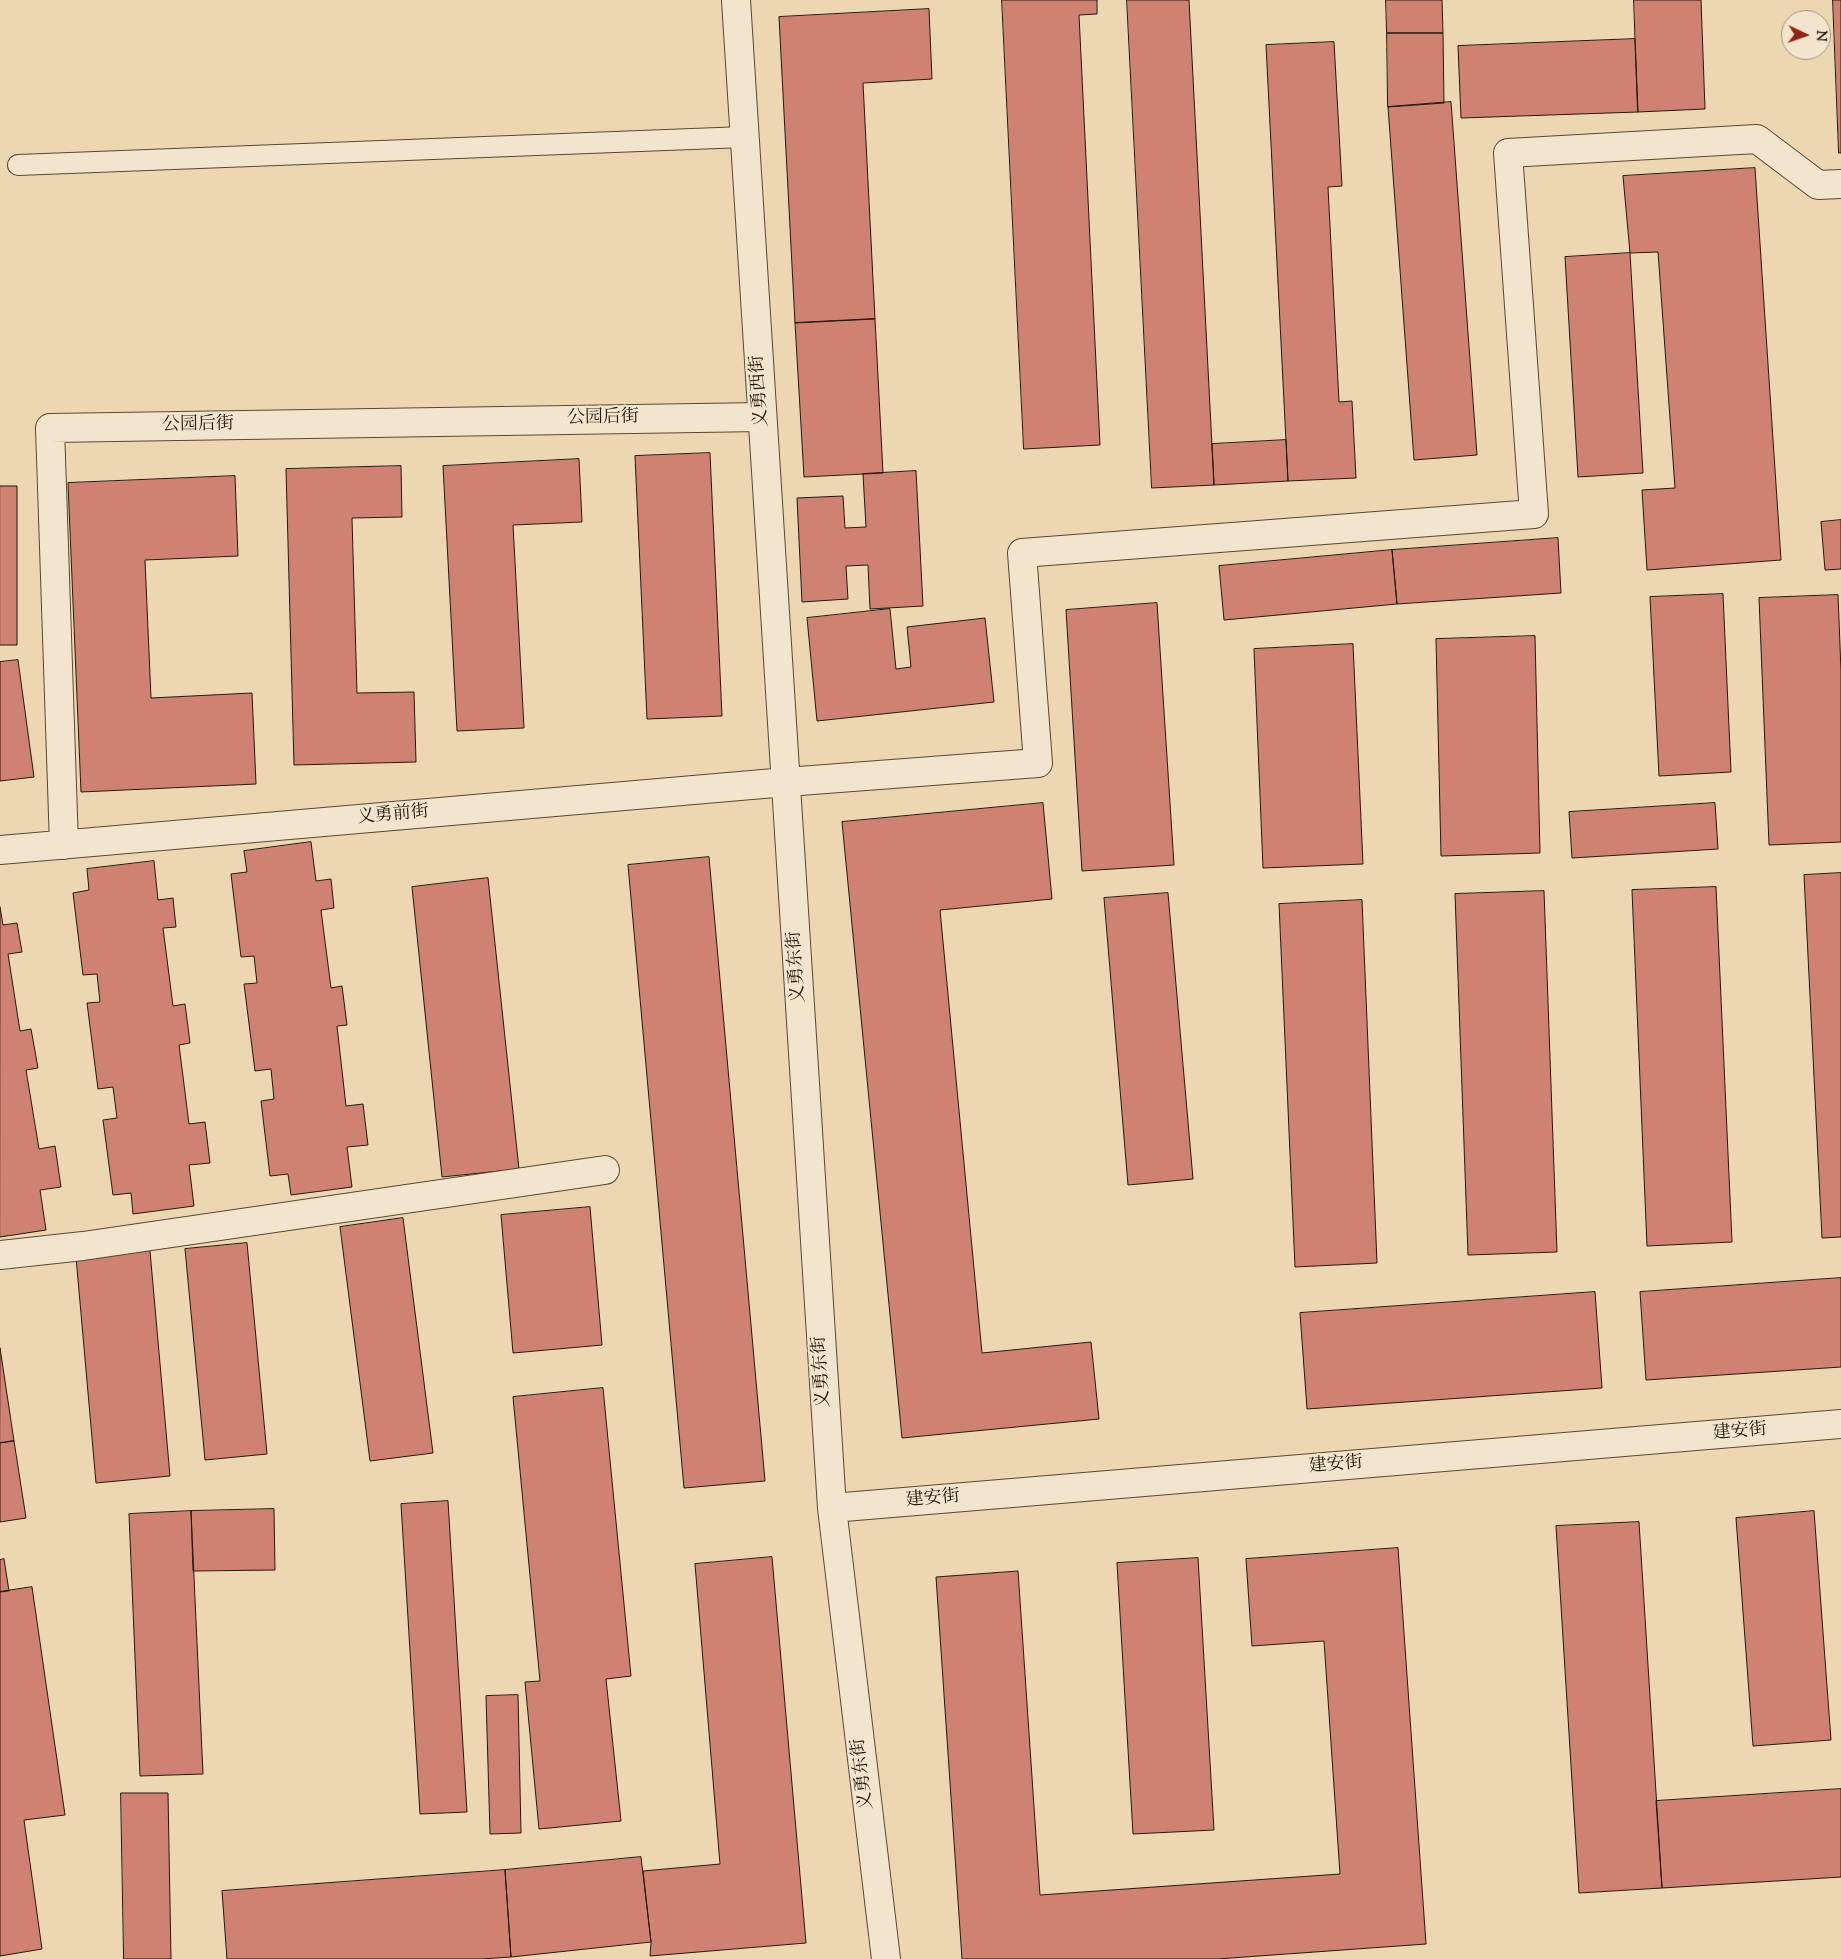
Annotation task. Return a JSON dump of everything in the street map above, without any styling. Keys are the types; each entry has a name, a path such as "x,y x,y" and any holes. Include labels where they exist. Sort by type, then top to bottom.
{"street":[{"name":"义勇西街","path":"736,0 786,782"},
{"name":"义勇前街","path":"0,850 1038,762 1022,552 1534,514 1508,153 1758,139 1818,186 1841,184"},
{"name":"公园后街","path":"64,845 50,428 762,417"},
{"name":"义勇东街","path":"786,782 832,1508 886,1959"},
{"path":"0,1255 83,1246 605,1170"},
{"name":"建安街","path":"832,1508 1841,1424"}],"lane":[{"path":"18,165 744,137"}],"building":[{"path":"1002,0 1097,0 1097,14 1079,15 1100,445 1024,449"},
{"path":"1127,0 1189,0 1214,485 1152,488"},
{"path":"1386,0 1442,0 1443,33 1387,33"},
{"path":"1634,0 1701,0 1705,109 1638,112"},
{"path":"1833,0 1841,0 1841,153 1839,153"},
{"path":"929,9 932,79 863,83 875,319 795,323 779,17"},
{"path":"1387,33 1443,33 1444,103 1388,107"},
{"path":"1635,39 1638,112 1461,118 1458,46"},
{"path":"1334,42 1342,186 1328,187 1339,402 1352,401 1356,478 1288,481 1266,45"},
{"path":"1451,102 1477,455 1414,460 1388,107"},
{"path":"1755,168 1781,560 1647,570 1642,490 1675,488 1658,252 1630,253 1623,176"},
{"path":"1630,253 1643,473 1578,477 1565,257"},
{"path":"875,319 883,473 804,477 795,323"},
{"path":"1286,440 1288,481 1214,485 1212,444"},
{"path":"710,453 722,716 647,719 635,456"},
{"path":"579,459 582,522 513,525 524,728 457,731 443,466"},
{"path":"401,466 402,517 352,518 357,693 414,692 416,762 294,765 286,469"},
{"path":"916,471 923,606 870,609 868,565 846,566 848,599 802,602 797,498 843,496 845,528 866,527 863,474"},
{"path":"235,476 238,556 145,560 151,698 252,693 256,784 81,792 68,483"},
{"path":"0,486 17,486 17,645 0,645"},
{"path":"1841,520 1841,569 1825,570 1821,522"},
{"path":"1558,538 1561,593 1397,604 1392,550"},
{"path":"1392,550 1397,604 1224,620 1219,566"},
{"path":"1723,594 1731,772 1659,776 1650,597"},
{"path":"1838,595 1841,671 1841,842 1769,845 1759,598"},
{"path":"1157,603 1174,865 1082,871 1066,610"},
{"path":"890,609 896,669 911,667 907,627 985,618 994,702 817,721 807,618"},
{"path":"1535,636 1540,853 1441,856 1436,639"},
{"path":"1353,644 1363,864 1263,868 1254,649"},
{"path":"18,660 34,777 0,781 0,662"},
{"path":"1043,803 1052,899 940,910 982,1353 1091,1342 1099,1419 902,1438 842,822"},
{"path":"1715,803 1718,849 1572,858 1569,812"},
{"path":"311,842 316,881 331,879 334,908 321,910 331,988 342,986 347,1025 337,1026 346,1106 363,1104 368,1145 347,1147 352,1187 291,1195 288,1174 270,1176 261,1101 274,1099 271,1069 255,1071 244,984 257,983 254,956 241,957 231,874 247,872 244,851"},
{"path":"709,857 765,1481 684,1488 628,865"},
{"path":"154,861 158,900 173,898 176,927 163,928 173,1006 185,1004 190,1043 179,1045 189,1124 205,1122 210,1163 189,1165 194,1206 133,1214 131,1193 113,1195 103,1120 117,1118 113,1087 98,1089 87,1003 100,1002 97,974 83,975 73,893 89,890 87,869"},
{"path":"1841,873 1841,1237 1822,1238 1804,875"},
{"path":"488,878 519,1169 442,1177 412,887"},
{"path":"1716,887 1732,1242 1647,1246 1632,890"},
{"path":"1544,891 1557,1252 1468,1255 1455,894"},
{"path":"1168,893 1193,1179 1128,1185 1104,898"},
{"path":"1362,900 1377,1263 1295,1267 1279,904"},
{"path":"0,907 3,925 17,923 22,952 8,954 20,1031 31,1029 38,1068 26,1070 39,1149 55,1146 61,1187 40,1190 46,1230 0,1237"},
{"path":"590,1207 602,1345 513,1353 501,1215"},
{"path":"403,1218 433,1453 370,1461 340,1227"},
{"path":"247,1243 267,1454 205,1460 185,1249"},
{"path":"150,1251 170,1476 96,1483 76,1257"},
{"path":"1841,1278 1841,1367 1646,1380 1640,1292"},
{"path":"1595,1292 1602,1388 1307,1409 1300,1313"},
{"path":"0,1348 14,1441 0,1443"},
{"path":"603,1388 631,1676 606,1679 621,1821 539,1829 525,1682 540,1681 513,1397"},
{"path":"14,1441 26,1518 0,1522 0,1443"},
{"path":"448,1501 467,1812 420,1814 401,1504"},
{"path":"274,1509 275,1570 193,1571 191,1511"},
{"path":"191,1511 203,1774 140,1776 129,1514"},
{"path":"1814,1511 1831,1740 1753,1746 1736,1518"},
{"path":"1639,1522 1662,1888 1579,1893 1556,1526"},
{"path":"1398,1548 1426,1944 1217,1959 962,1959 936,1577 1018,1571 1040,1895 1340,1874 1324,1641 1252,1646 1246,1559"},
{"path":"772,1557 806,1943 650,1956 651,1942 643,1871 720,1864 695,1564"},
{"path":"1198,1558 1214,1830 1133,1834 1117,1563"},
{"path":"4,1559 9,1591 0,1592 0,1560"},
{"path":"32,1587 65,1815 24,1820 42,1949 0,1956 0,1592"},
{"path":"518,1695 521,1833 490,1834 486,1696"},
{"path":"1841,1789 1841,1877 1662,1888 1656,1801"},
{"path":"121,1793 168,1793 171,1959 124,1959"},
{"path":"641,1857 651,1942 511,1957 505,1870"},
{"path":"505,1870 511,1957 481,1959 227,1959 222,1891"}]}
